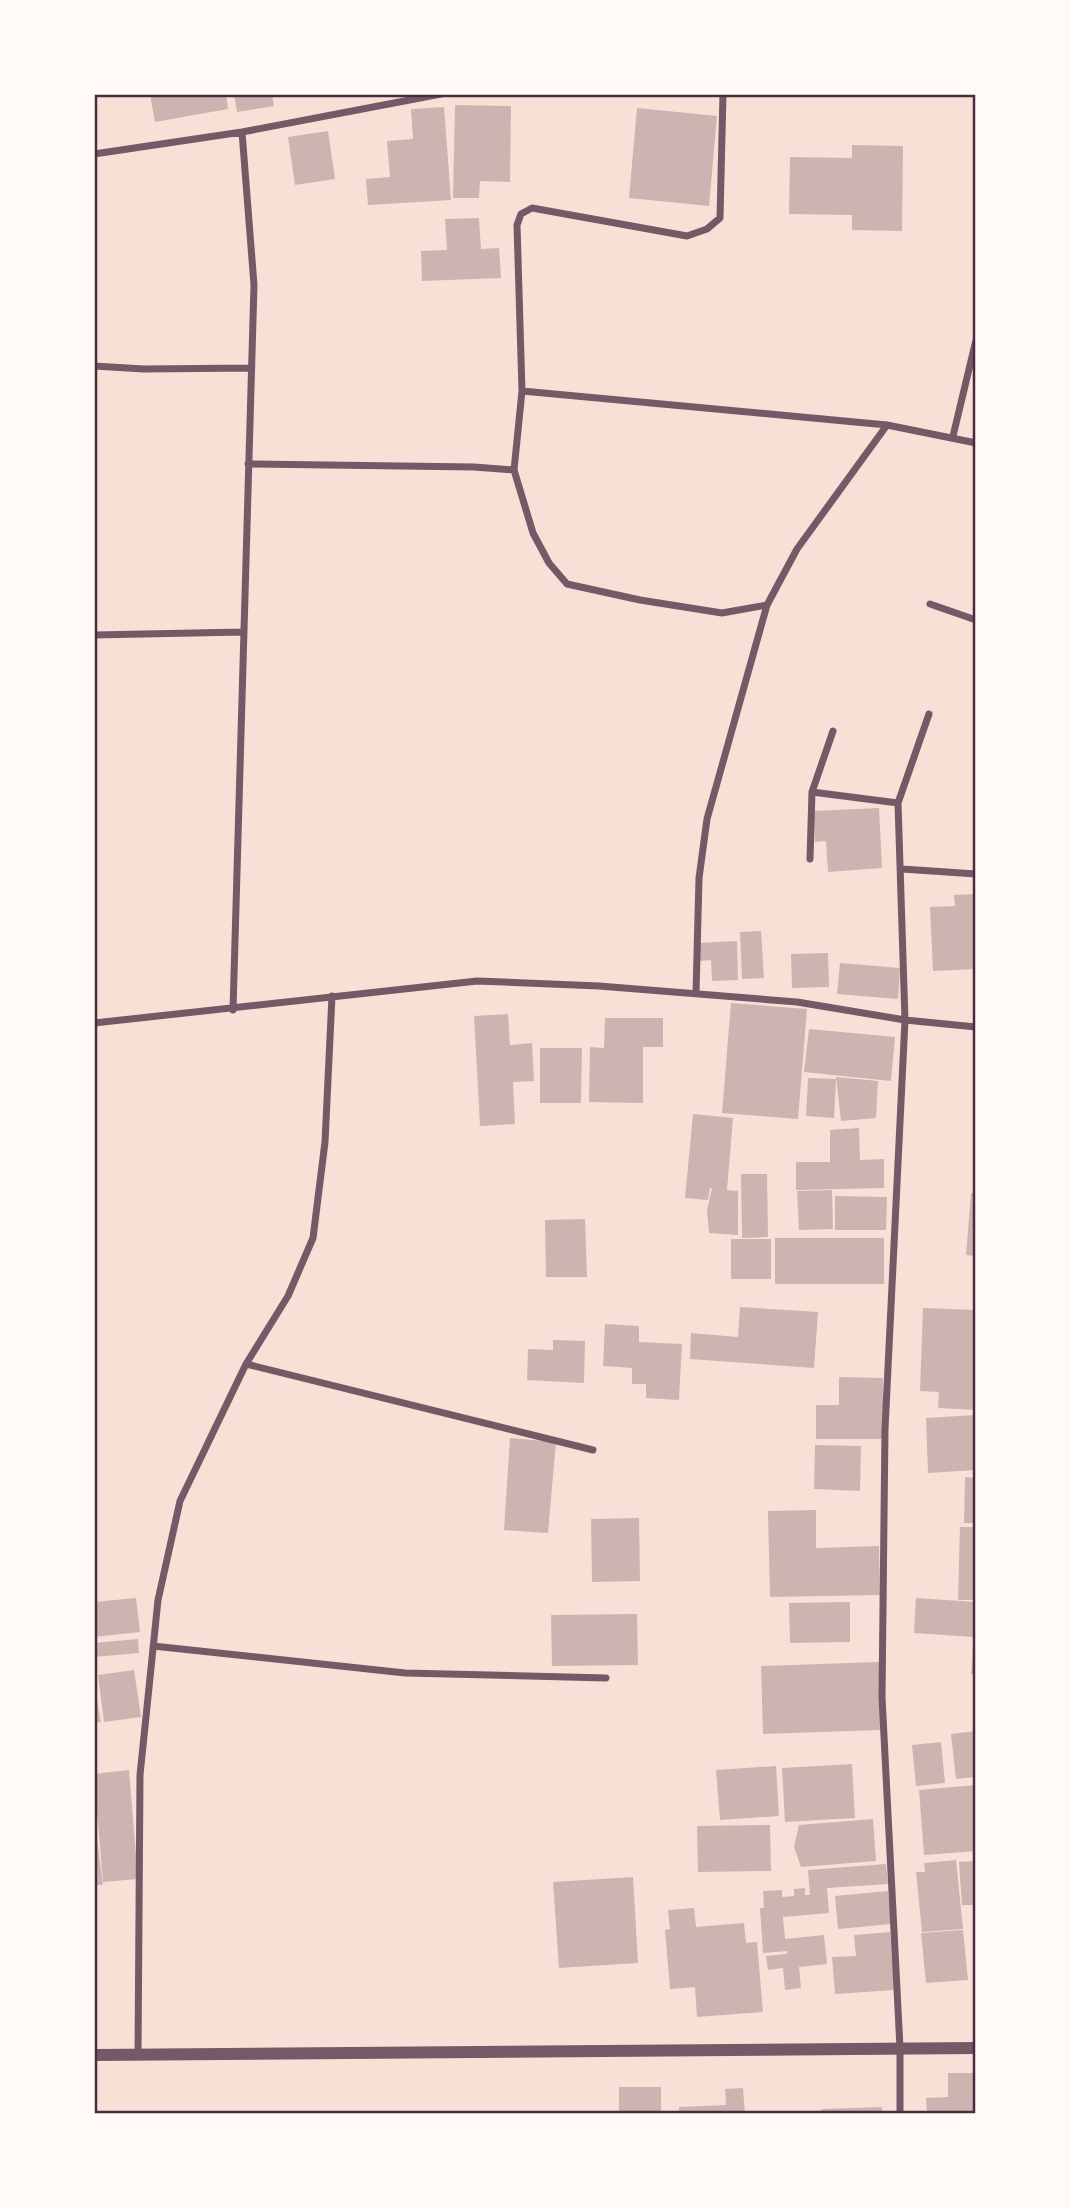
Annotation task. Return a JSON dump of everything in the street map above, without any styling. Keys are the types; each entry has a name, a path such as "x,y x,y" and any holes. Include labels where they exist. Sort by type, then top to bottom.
{"street":[{"path":"94,154 242,132 441,94"},
{"path":"723,94 720,218 707,229 687,236 532,208 522,214 517,225 522,391 514,470 533,533 549,563 567,584 722,613 767,605"},
{"path":"233,1010 254,285 242,132"},
{"path":"953,436 975,340"},
{"path":"94,366 144,369 251,368"},
{"path":"522,391 887,425 953,436 975,443"},
{"path":"696,993 699,878 707,819 767,605 797,549 887,425"},
{"path":"248,464 514,470"},
{"path":"930,604 975,620"},
{"path":"94,635 243,632"},
{"path":"900,2113 900,2049 882,1697 885,1429 905,1020 898,803 929,714"},
{"path":"810,859 812,792 833,731"},
{"path":"812,792 898,803"},
{"path":"902,869 975,874"},
{"path":"94,1023 233,1010 332,996 477,981 696,993 797,1002 905,1020 975,1027"},
{"path":"138,2055 140,1775 158,1600 180,1501 246,1364 288,1296 313,1238 325,1142 332,996"},
{"path":"246,1364 593,1450"},
{"path":"153,1646 405,1673 606,1678"},
{"path":"94,2055 975,2048"}],"building":[{"path":"150,94 226,94 228,109 155,122"},
{"path":"234,94 272,94 274,106 237,112"},
{"path":"455,105 511,106 510,182 480,181 479,198 453,198"},
{"path":"444,107 451,200 368,205 366,179 390,177 387,141 413,139 411,109"},
{"path":"637,108 717,116 709,206 629,198"},
{"path":"328,131 335,179 295,185 288,137"},
{"path":"852,145 903,146 902,231 852,230 852,215 789,214 790,157 852,158"},
{"path":"479,218 481,249 499,248 501,278 422,281 421,251 447,250 445,219"},
{"path":"879,808 882,868 828,872 826,841 815,842 814,811"},
{"path":"976,894 976,969 933,971 930,907 955,906 954,895"},
{"path":"761,931 764,978 742,979 740,932"},
{"path":"737,941 738,980 712,981 711,960 700,961 698,943"},
{"path":"828,953 829,987 792,988 791,954"},
{"path":"840,963 900,968 898,999 837,994"},
{"path":"731,1003 807,1009 798,1119 722,1113"},
{"path":"508,1014 510,1045 532,1043 534,1081 513,1082 515,1124 480,1126 474,1016"},
{"path":"605,1018 663,1018 663,1047 643,1047 643,1103 589,1102 590,1047 604,1048"},
{"path":"809,1029 895,1037 891,1081 804,1072"},
{"path":"540,1048 582,1048 581,1103 540,1103"},
{"path":"836,1077 878,1081 876,1118 841,1121"},
{"path":"808,1078 836,1079 834,1118 806,1116"},
{"path":"693,1114 733,1118 727,1190 738,1191 738,1235 709,1233 707,1210 712,1188 708,1200 685,1198"},
{"path":"859,1128 860,1160 884,1159 884,1188 796,1190 796,1162 830,1162 830,1130"},
{"path":"741,1174 767,1174 768,1237 742,1238"},
{"path":"832,1190 833,1229 799,1230 797,1191"},
{"path":"971,1193 976,1193 976,1256 966,1255"},
{"path":"835,1196 887,1197 886,1230 835,1230"},
{"path":"585,1219 587,1277 546,1277 545,1220"},
{"path":"775,1238 884,1238 884,1284 775,1284"},
{"path":"731,1239 771,1239 771,1279 731,1279"},
{"path":"740,1307 818,1312 814,1368 690,1359 691,1333 738,1337"},
{"path":"923,1308 976,1310 976,1410 938,1408 939,1392 920,1391"},
{"path":"605,1324 639,1326 639,1342 682,1344 679,1400 646,1398 646,1384 632,1384 632,1368 603,1366"},
{"path":"553,1340 585,1341 584,1383 527,1380 528,1349 553,1350"},
{"path":"839,1377 883,1378 883,1439 816,1439 816,1405 839,1405"},
{"path":"976,1415 976,1470 928,1473 926,1418"},
{"path":"510,1438 556,1442 548,1533 504,1530"},
{"path":"815,1445 861,1446 860,1491 814,1489"},
{"path":"965,1477 976,1478 976,1523 964,1523"},
{"path":"816,1510 816,1548 879,1546 880,1595 770,1597 768,1511"},
{"path":"639,1518 640,1581 592,1582 591,1519"},
{"path":"960,1527 976,1527 976,1600 958,1600"},
{"path":"136,1598 140,1632 94,1637 94,1602"},
{"path":"916,1598 975,1602 973,1637 914,1633"},
{"path":"850,1602 850,1642 790,1643 789,1603"},
{"path":"637,1614 638,1665 552,1666 551,1615"},
{"path":"138,1639 139,1653 94,1657 94,1643"},
{"path":"973,1645 976,1645 976,1674 971,1674"},
{"path":"879,1662 881,1730 763,1734 761,1666"},
{"path":"134,1670 141,1717 104,1722 98,1675"},
{"path":"94,1684 101,1722 94,1723"},
{"path":"976,1731 976,1777 956,1779 951,1734"},
{"path":"941,1742 945,1783 916,1786 912,1745"},
{"path":"852,1764 855,1818 785,1822 782,1768"},
{"path":"776,1766 779,1816 720,1820 716,1770"},
{"path":"129,1770 138,1879 103,1882 94,1774"},
{"path":"976,1785 976,1851 924,1855 919,1790"},
{"path":"94,1815 103,1885 94,1885"},
{"path":"873,1819 876,1861 801,1867 794,1847 799,1825"},
{"path":"770,1825 771,1871 698,1872 697,1826"},
{"path":"956,1860 963,1929 922,1932 916,1872 925,1872 924,1863"},
{"path":"976,1861 976,1905 962,1905 959,1862"},
{"path":"886,1864 888,1884 827,1888 829,1913 783,1917 785,1939 824,1935 827,1964 799,1967 801,1988 785,1990 783,1968 768,1970 766,1956 787,1954 787,1951 763,1953 760,1908 764,1908 763,1891 782,1890 782,1897 794,1896 794,1889 805,1888 805,1895 810,1895 808,1870"},
{"path":"633,1877 638,1963 559,1968 553,1882"},
{"path":"888,1891 891,1924 838,1929 835,1896"},
{"path":"694,1908 696,1927 744,1923 746,1943 757,1942 763,2012 697,2017 695,1987 670,1989 665,1930 670,1929 668,1910"},
{"path":"963,1930 968,1980 926,1983 921,1933"},
{"path":"890,1932 894,1990 835,1994 832,1957 856,1956 854,1935"},
{"path":"948,2073 976,2073 976,2114 927,2114 926,2098 948,2097"},
{"path":"619,2087 661,2087 661,2114 619,2114"},
{"path":"743,2088 745,2114 679,2114 679,2107 726,2105 725,2089"},
{"path":"882,2107 882,2114 822,2114 821,2109"}]}
